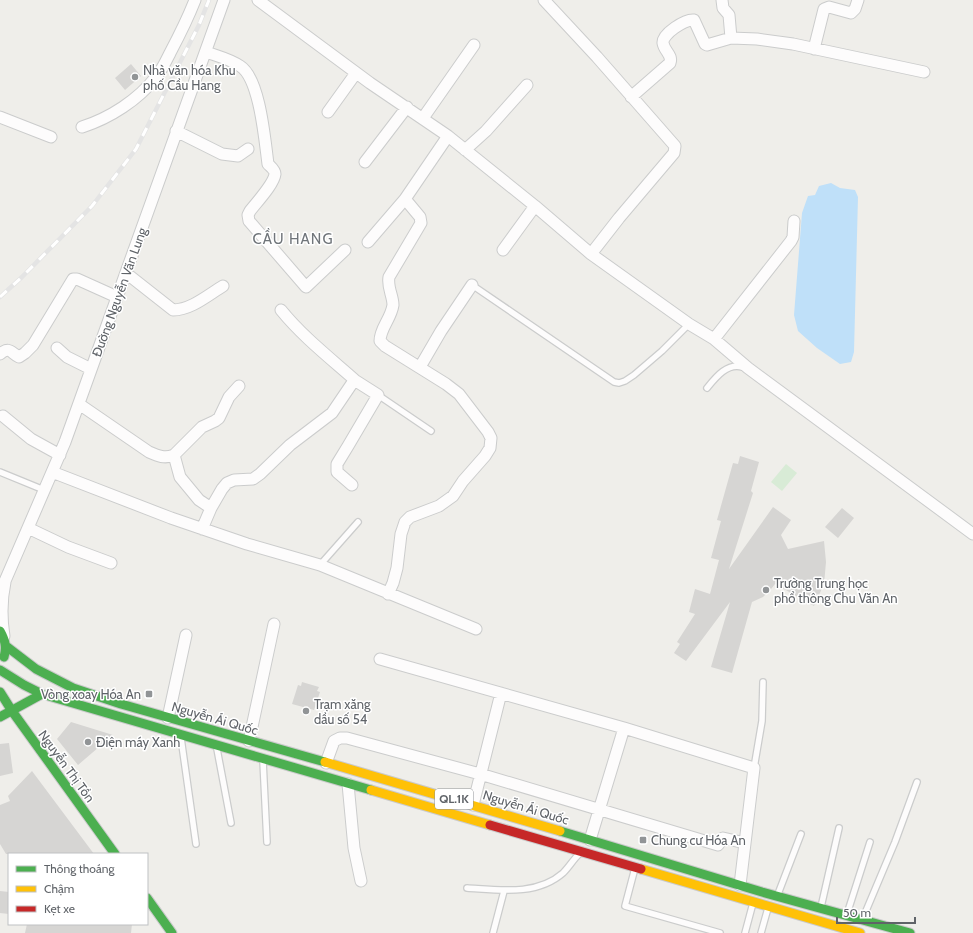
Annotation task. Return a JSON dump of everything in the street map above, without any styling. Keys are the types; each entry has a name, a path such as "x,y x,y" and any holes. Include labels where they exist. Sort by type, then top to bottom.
{"main road":[{"path":"0,664 6,654 3,638"},
{"name":"Nguyễn Ái Quốc","path":"3,638 36,669 73,688 168,718 472,805 740,885 910,933"},
{"name":"Nguyễn Ái Quốc","path":"0,670 42,694 263,760 860,933"},
{"name":"Nguyễn Thị Tồn","path":"0,692 12,711 114,853"},
{"path":"0,718 42,694"},
{"path":"295,769 300,755"},
{"path":"148,899 172,933"}],"street":[{"path":"82,127 94,123 123,107 151,84 174,45 187,20 195,0"},
{"name":"Đường Nguyễn Văn Lung","path":"3,638 1,602 2,585 60,455 224,0"},
{"path":"258,0 356,72 448,136 535,206 591,254 689,324 714,339 748,368 973,534"},
{"path":"544,0 597,56 675,146 675,150 591,254"},
{"path":"722,0 723,8 729,15 731,38"},
{"path":"814,49 824,9 829,7 851,13 855,9 858,0"},
{"path":"631,97 670,63 670,56 663,45 663,41 678,25 690,20 694,20 706,44 731,38 757,39 792,44 924,72"},
{"path":"423,118 474,45"},
{"path":"206,52 240,66 247,72 259,102 268,164 274,170 275,174 273,181 250,211 248,215 249,222 306,287 346,250"},
{"path":"328,112 356,72"},
{"path":"465,150 486,130 527,85"},
{"path":"365,162 407,107"},
{"path":"0,117 51,137"},
{"path":"176,131 222,154 238,156 248,149"},
{"path":"368,242 405,199 448,136"},
{"path":"388,594 397,568 401,534 405,522 410,517 439,506 453,496 463,481 485,456 492,442 488,432 459,394 420,367 380,343 382,332 388,321 393,305 388,284 389,278 421,223 421,219 418,214 405,199"},
{"path":"502,250 535,206"},
{"path":"714,339 791,241 793,237 794,220"},
{"path":"126,273 173,310 181,310 196,303 223,286"},
{"path":"0,354 6,350 9,350 19,357 26,353 33,345 73,280 77,280 117,297"},
{"path":"420,367 441,331 472,285"},
{"path":"281,310 288,319 321,351 356,380 378,395 337,464 337,472 352,485"},
{"path":"57,348 67,356 91,369"},
{"path":"202,529 211,508 227,483 234,480 253,479 260,474 290,445 332,413 353,382 356,380"},
{"path":"79,404 149,452 162,457 169,457 174,455 202,427 219,418 229,397 238,386"},
{"path":"3,416 31,439 60,455"},
{"path":"174,455 180,477 198,500 211,508"},
{"path":"52,472 202,529 320,565 476,629"},
{"path":"28,528 68,547 111,563"},
{"path":"249,741 274,624"},
{"path":"168,718 186,636"},
{"path":"380,660 624,728 754,768 740,885"},
{"path":"472,805 501,693"},
{"path":"590,840 624,728"},
{"path":"326,763 334,741 343,738 480,774 600,808 718,845 723,838 745,843"},
{"path":"348,784 354,848 361,881"}],"lane":[{"path":"472,285 614,382 619,383 625,382 634,375 662,351 689,324"},
{"path":"707,388 717,376 730,366 736,365 748,368"},
{"path":"378,395 431,431"},
{"path":"0,472 44,490"},
{"path":"320,565 358,522"},
{"path":"754,768 762,721 763,682"},
{"path":"181,736 196,844"},
{"path":"217,746 231,823"},
{"path":"263,760 266,842"},
{"path":"862,920 895,842 917,782"},
{"path":"821,908 839,828"},
{"path":"778,896 801,834"},
{"path":"846,915 870,842"},
{"path":"467,888 504,891 531,888 553,880 563,872 580,852"},
{"path":"635,868 625,906 720,933"},
{"path":"493,933 504,891"},
{"path":"745,933 754,903"},
{"path":"761,933 768,907"}],"green space":[{"path":"786,464 797,473 782,491 771,482"}],"water":[{"path":"831,183 840,188 855,190 858,197 854,352 851,362 840,364 817,348 798,331 794,315 802,213 808,196 815,195 819,186"}],"building":[{"path":"131,64 141,76 125,90 115,78"},
{"path":"740,456 759,462 751,491 753,493 729,569 773,507 791,520 781,535 788,549 824,541 826,562 824,584 814,606 775,584 763,597 752,602 732,673 711,667 730,602 686,661 674,653 680,644 677,642 695,614 689,612 695,589 710,594 719,560 711,558 721,521 717,520 733,463 738,464"},
{"path":"842,508 854,518 838,538 825,527"},
{"path":"302,682 319,687 317,691 320,692 314,710 292,704 298,685 301,686"},
{"name":"Điện máy Xanh","path":"71,722 113,735 78,765 57,739"},
{"path":"9,743 13,773 0,776 0,744"},
{"path":"32,771 93,853 6,854 0,844 0,805 10,801 8,796"},
{"path":"0,891 8,892 8,914 0,913"},
{"path":"27,925 132,925 131,933 25,933"}],"railway":[{"path":"0,297 22,277 92,206 136,149 199,25 209,0"}],"traffic: fast":[{"path":"0,631 5,644 4,657"},
{"path":"6,646 36,669 73,688 121,704 325,762"},
{"path":"0,670 42,694 371,790"},
{"path":"0,692 12,711 114,853"},
{"path":"0,717 42,694"},
{"path":"560,831 762,892 910,933"},
{"path":"148,899 172,933"}],"traffic: slow":[{"path":"325,762 560,831"},
{"path":"371,790 490,825"},
{"path":"641,869 860,933"}],"traffic: jam":[{"path":"490,825 641,869"}],"place":[{"name":"Nhà văn hóa Khu phố Cầu Hang","path":"135,77"},
{"name":"Trường Trung học phổ thông Chu Văn An","path":"766,590"},
{"name":"Vòng xoay Hóa An","path":"149,694"},
{"name":"Trạm xăng dầu số 54","path":"306,711"},
{"name":"Điện máy Xanh","path":"88,742"},
{"name":"Chung cư Hóa An","path":"643,840"}],"district":[{"name":"CẦU HANG","path":"293,239"}]}
